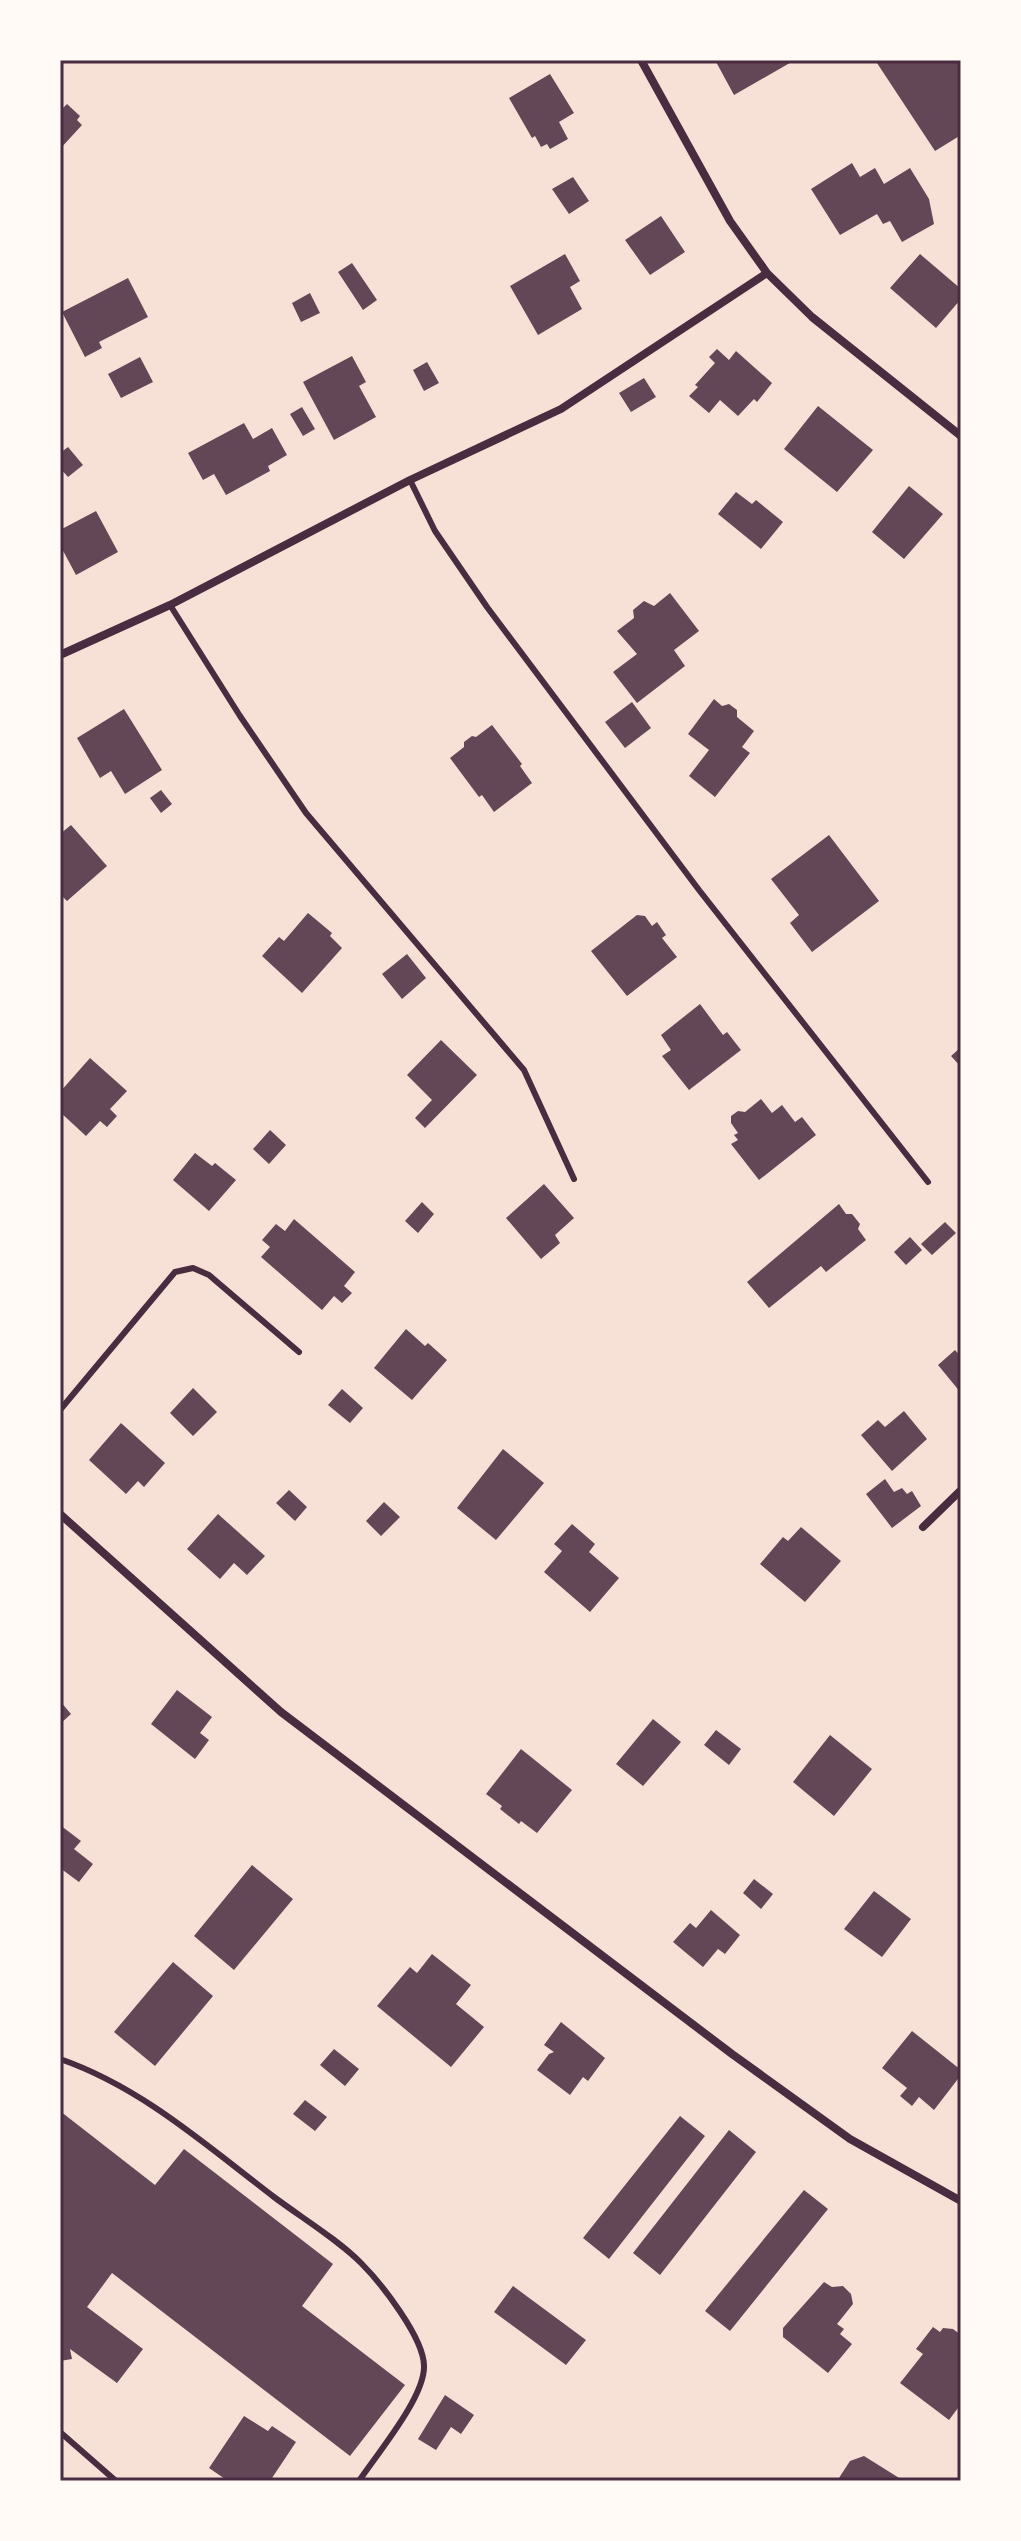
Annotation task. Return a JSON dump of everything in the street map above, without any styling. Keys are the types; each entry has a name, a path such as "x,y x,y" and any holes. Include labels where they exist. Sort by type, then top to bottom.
{"street":[{"path":"641,60 730,221 767,273 812,317 961,436"},
{"path":"60,655 170,605 410,480 561,409 767,273"},
{"path":"923,1527 961,1490"},
{"path":"60,1514 293,1721 732,2054 850,2139 961,2201"}],"lane":[{"path":"410,480 435,531 487,607 699,890 928,1182"},
{"path":"170,605 306,813 524,1070 574,1179"},
{"path":"60,1410 175,1272 193,1268 209,1275 299,1352"},
{"path":"60,2059 93,2070 164,2114 361,2263 405,2318 418,2342 424,2365 420,2391 359,2481"},
{"path":"60,2432 116,2481"}],"building":[{"path":"715,60 795,60 734,95"},
{"path":"875,60 961,60 961,135 935,151"},
{"path":"550,74 574,113 559,122 568,139 550,149 547,144 541,147 535,136 532,138 509,98"},
{"path":"67,104 80,116 77,120 82,125 60,149 60,105 63,108"},
{"path":"852,163 860,177 875,168 884,184 910,168 929,199 934,224 902,242 890,221 883,224 877,214 840,235 811,189"},
{"path":"573,177 589,201 569,214 552,189"},
{"path":"661,216 685,252 650,275 625,240"},
{"path":"565,254 580,281 570,287 582,309 538,335 510,286"},
{"path":"920,254 961,289 961,299 936,328 890,288"},
{"path":"352,263 377,300 363,310 338,272"},
{"path":"128,278 148,317 99,342 102,348 85,357 62,312"},
{"path":"310,293 320,313 301,322 292,303"},
{"path":"717,349 729,360 736,351 772,383 757,402 754,399 738,416 720,400 709,413 689,396 715,363 709,357"},
{"path":"352,356 366,382 359,386 376,417 334,440 303,382"},
{"path":"140,357 153,382 121,398 108,374"},
{"path":"427,362 439,383 424,391 413,370"},
{"path":"644,378 656,397 631,412 619,393"},
{"path":"818,406 873,450 837,492 784,449"},
{"path":"302,407 315,429 303,436 290,414"},
{"path":"244,423 253,439 272,428 287,455 268,466 270,471 226,495 214,474 203,480 188,453"},
{"path":"68,447 83,465 68,477 60,468 60,453"},
{"path":"909,486 943,514 904,559 872,532"},
{"path":"736,492 752,504 756,500 783,522 761,549 718,514"},
{"path":"96,511 118,552 76,575 60,545 60,530"},
{"path":"670,593 699,631 674,650 685,666 637,703 613,672 637,654 617,631 634,618 633,610 644,601 654,606"},
{"path":"714,699 722,706 729,704 737,710 737,717 754,731 742,747 750,753 715,797 689,776 709,750 688,734"},
{"path":"632,702 651,728 625,748 605,722"},
{"path":"124,709 162,770 125,794 111,771 100,778 77,738"},
{"path":"492,725 522,764 520,766 532,783 494,812 450,758 464,747 464,742"},
{"path":"161,790 172,804 161,813 150,798"},
{"path":"71,825 107,866 67,901 60,894 60,834"},
{"path":"829,835 879,901 812,952 790,923 799,915 771,879"},
{"path":"308,913 332,933 330,936 342,948 302,993 262,956 279,937 284,941"},
{"path":"637,915 645,916 652,926 657,922 666,935 662,938 677,957 627,996 591,951"},
{"path":"407,954 426,978 402,999 382,974"},
{"path":"700,1004 723,1035 727,1032 741,1050 689,1090 662,1056 671,1050 661,1035"},
{"path":"441,1040 477,1075 425,1128 415,1118 432,1100 407,1075"},
{"path":"961,1047 961,1067 951,1056"},
{"path":"90,1058 127,1091 110,1109 117,1116 107,1127 100,1121 86,1136 60,1112 60,1092"},
{"path":"761,1099 772,1113 782,1105 795,1122 802,1117 816,1135 759,1180 731,1144 738,1140 734,1135 738,1133 731,1123 731,1116 738,1111 745,1112"},
{"path":"270,1130 286,1145 269,1164 253,1149"},
{"path":"195,1153 212,1166 215,1163 236,1180 209,1211 173,1180"},
{"path":"544,1184 574,1218 555,1235 560,1243 541,1259 506,1218"},
{"path":"422,1202 434,1214 418,1233 405,1221"},
{"path":"839,1204 846,1214 852,1214 860,1224 858,1229 866,1240 826,1272 821,1266 769,1308 747,1282"},
{"path":"294,1219 355,1272 344,1286 352,1293 342,1303 334,1296 322,1310 261,1257 270,1247 262,1240 276,1224 285,1231"},
{"path":"945,1222 956,1233 932,1255 921,1244"},
{"path":"910,1237 922,1250 906,1265 894,1252"},
{"path":"406,1329 447,1360 412,1400 374,1368"},
{"path":"955,1350 961,1357 961,1393 938,1365"},
{"path":"193,1388 217,1412 193,1436 170,1413"},
{"path":"342,1389 363,1408 350,1423 328,1405"},
{"path":"904,1411 927,1439 892,1471 861,1435 878,1420 885,1427"},
{"path":"121,1423 165,1463 144,1487 138,1481 126,1494 89,1460"},
{"path":"503,1449 544,1483 496,1540 457,1508"},
{"path":"885,1479 894,1492 902,1488 907,1494 912,1491 921,1506 892,1528 866,1494"},
{"path":"289,1490 307,1507 295,1521 276,1503"},
{"path":"384,1502 400,1517 381,1536 366,1521"},
{"path":"218,1514 265,1556 247,1575 234,1563 220,1579 187,1549"},
{"path":"572,1524 595,1544 589,1552 619,1578 590,1612 544,1572 562,1551 554,1544"},
{"path":"801,1527 841,1561 805,1602 760,1564 783,1537 788,1541"},
{"path":"177,1690 212,1717 200,1733 209,1740 195,1759 151,1724"},
{"path":"60,1701 71,1714 60,1724"},
{"path":"653,1719 681,1742 643,1786 616,1764"},
{"path":"716,1730 741,1749 729,1765 704,1745"},
{"path":"830,1735 872,1769 834,1816 793,1782"},
{"path":"521,1749 572,1790 537,1833 521,1821 519,1824 486,1794"},
{"path":"60,1825 81,1841 74,1849 93,1864 79,1882 60,1868"},
{"path":"252,1865 293,1899 234,1970 194,1936"},
{"path":"754,1879 773,1894 761,1909 743,1893"},
{"path":"874,1891 911,1919 882,1957 844,1929"},
{"path":"711,1910 740,1935 725,1954 718,1949 703,1967 673,1942 690,1923 696,1928"},
{"path":"432,1954 471,1985 456,2004 484,2027 451,2067 377,2006 410,1967 417,1973"},
{"path":"173,1962 213,1996 155,2066 114,2032"},
{"path":"561,2022 605,2058 588,2081 583,2077 570,2095 537,2070 554,2052 544,2045"},
{"path":"912,2031 961,2070 961,2075 934,2110 919,2097 912,2106 900,2096 907,2088 882,2068"},
{"path":"334,2049 359,2069 345,2086 320,2065"},
{"path":"305,2100 327,2117 315,2131 293,2114"},
{"path":"60,2111 155,2185 184,2149 333,2264 302,2306 405,2385 350,2456 112,2273 87,2307 143,2349 117,2383 70,2349 72,2359 60,2361"},
{"path":"680,2116 705,2136 609,2259 583,2238"},
{"path":"729,2130 756,2152 660,2275 633,2253"},
{"path":"804,2190 828,2209 730,2331 705,2311"},
{"path":"824,2282 832,2287 843,2286 851,2294 853,2304 837,2324 844,2329 840,2334 852,2344 828,2373 783,2337 783,2328"},
{"path":"513,2286 586,2340 566,2365 494,2312"},
{"path":"933,2327 940,2332 943,2328 953,2329 961,2335 961,2404 949,2420 900,2383 923,2354 916,2349"},
{"path":"445,2395 474,2415 461,2434 451,2427 436,2450 418,2439"},
{"path":"244,2416 268,2431 272,2426 296,2442 270,2481 228,2481 209,2468"},
{"path":"864,2456 904,2481 837,2481 850,2461"}]}
